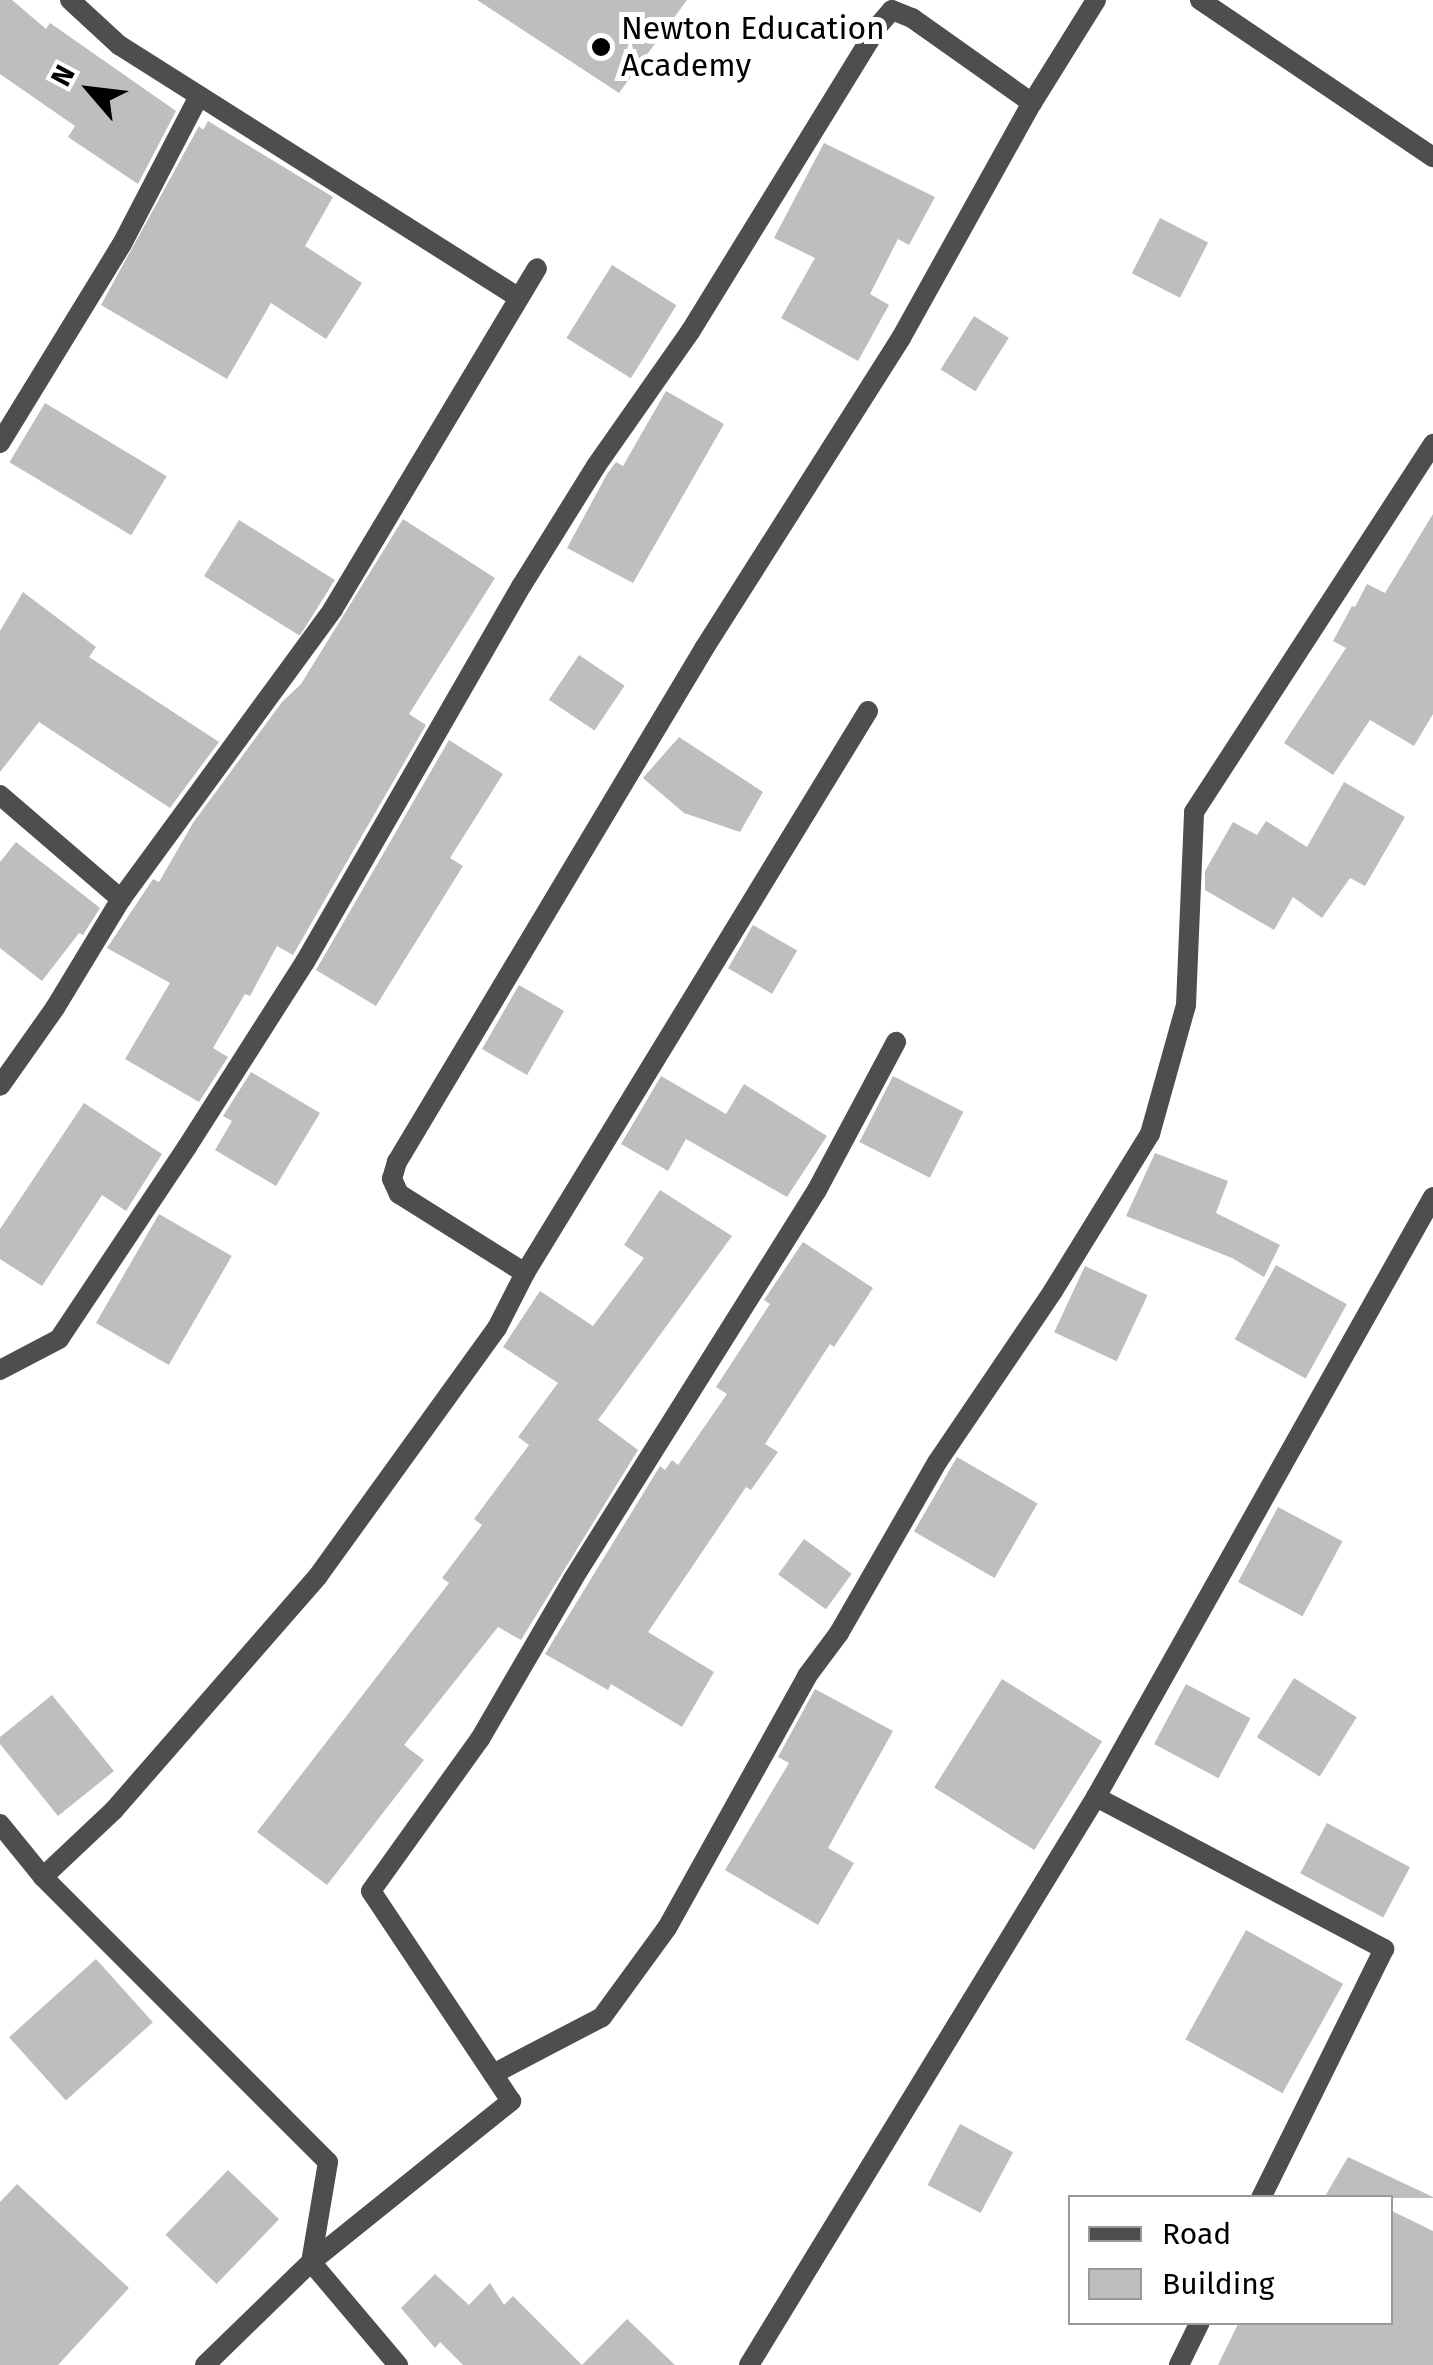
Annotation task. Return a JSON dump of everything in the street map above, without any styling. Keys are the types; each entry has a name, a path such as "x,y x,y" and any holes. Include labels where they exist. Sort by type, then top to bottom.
{"street":[{"path":"70,0 120,45 519,298"},
{"path":"525,1273 400,1194 392,1179 397,1162 705,647 901,338 1032,104 1096,0"},
{"path":"1200,0 1433,157"},
{"path":"0,1370 59,1340 187,1147 305,962 522,585 596,466 690,332 878,26 892,10 912,18 1032,104"},
{"path":"0,443 122,244 199,96"},
{"path":"0,1086 55,1008 121,899 333,610 537,268"},
{"path":"493,2074 602,2017 667,1928 807,1676 839,1633 938,1461 1053,1291 1150,1134 1186,1005 1194,812 1433,444"},
{"path":"42,1878 114,1810 318,1576 497,1328 525,1273 868,711"},
{"path":"0,795 121,899"},
{"path":"206,2365 311,2262 511,2102 372,1892 480,1739 574,1579 818,1190 896,1042"},
{"path":"749,2365 1096,1797 1433,1198"},
{"path":"1096,1797 1384,1949 1263,2195"},
{"path":"0,1824 42,1878 328,2162 311,2262 398,2365"},
{"path":"1179,2365 1199,2325"}],"building":[{"path":"0,0 12,0 46,29 50,23 176,111 138,184 68,137 75,126 0,74"},
{"name":"Newton Education Academy","path":"477,0 687,0 619,93"},
{"path":"208,121 333,197 305,246 362,283 326,339 271,303 227,379 101,305 199,126 203,130"},
{"path":"824,143 935,197 909,245 898,239 870,294 889,305 858,361 781,318 815,258 774,238"},
{"path":"1160,218 1208,243 1180,298 1132,273"},
{"path":"612,265 676,305 631,378 566,338"},
{"path":"974,316 1009,338 975,391 941,369"},
{"path":"666,391 724,424 633,583 567,548 607,474 616,462 623,466"},
{"path":"45,403 167,476 131,535 9,462"},
{"path":"1433,514 1433,714 1414,746 1370,720 1333,775 1284,743 1346,648 1333,641 1352,606 1355,607 1367,584 1385,593"},
{"path":"403,519 495,578 409,714 426,725 293,955 277,946 250,996 245,994 213,1048 228,1057 199,1102 125,1059 170,983 107,948 153,879 159,882 193,823 282,702 301,684"},
{"path":"239,520 335,580 300,636 204,576"},
{"path":"23,592 96,647 89,657 219,742 170,808 39,722 0,772 0,631"},
{"path":"579,655 625,686 594,731 549,700"},
{"path":"679,737 763,792 740,832 684,813 643,778"},
{"path":"449,740 503,774 450,858 463,866 376,1006 316,970"},
{"path":"1344,782 1405,817 1365,886 1350,878 1322,918 1293,897 1274,930 1205,890 1205,871 1233,822 1257,835 1266,821 1307,847"},
{"path":"16,842 100,908 83,935 79,933 42,981 0,948 0,862"},
{"path":"753,925 797,950 772,994 728,968"},
{"path":"519,985 564,1011 527,1075 482,1049"},
{"path":"251,1072 320,1113 276,1186 215,1150 232,1121 223,1116"},
{"path":"661,1076 726,1114 744,1084 827,1136 787,1197 686,1139 668,1171 621,1144"},
{"path":"893,1076 963,1112 930,1178 859,1142"},
{"path":"84,1103 162,1154 126,1211 102,1195 42,1286 0,1259 0,1229"},
{"path":"1155,1153 1228,1181 1216,1213 1280,1245 1264,1277 1232,1258 1126,1216"},
{"path":"660,1190 732,1236 598,1420 638,1450 521,1640 498,1627 404,1745 424,1760 327,1885 257,1832 449,1583 442,1578 482,1525 474,1519 529,1445 518,1437 558,1383 503,1347 540,1291 593,1326 644,1258 624,1245"},
{"path":"159,1214 232,1256 169,1365 96,1323"},
{"path":"803,1242 873,1288 834,1347 830,1344 765,1444 778,1452 751,1490 746,1487 648,1632 714,1672 682,1727 611,1684 608,1690 545,1654 660,1466 665,1470 672,1460 678,1465 727,1394 716,1387 770,1304 764,1300"},
{"path":"1276,1265 1347,1304 1306,1379 1235,1339"},
{"path":"1085,1266 1148,1295 1117,1361 1054,1332"},
{"path":"957,1457 1038,1503 995,1578 914,1531"},
{"path":"1278,1507 1342,1541 1303,1616 1238,1582"},
{"path":"804,1539 852,1574 826,1609 778,1575"},
{"path":"1294,1678 1357,1717 1320,1777 1257,1737"},
{"path":"1002,1679 1102,1742 1034,1850 934,1788"},
{"path":"1186,1684 1250,1718 1219,1778 1154,1744"},
{"path":"815,1689 893,1731 828,1848 854,1863 818,1925 725,1870 789,1763 778,1757"},
{"path":"52,1695 114,1771 58,1816 0,1744 0,1737"},
{"path":"1327,1823 1410,1867 1383,1917 1300,1873"},
{"path":"1246,1930 1343,1984 1282,2093 1185,2039"},
{"path":"96,1959 153,2022 66,2100 9,2037"},
{"path":"960,2124 1013,2152 981,2213 928,2185"},
{"path":"1348,2157 1433,2198 1393,2195 1326,2195"},
{"path":"228,2170 279,2219 217,2284 165,2235"},
{"path":"17,2184 129,2288 58,2365 0,2365 0,2202"},
{"path":"1393,2211 1433,2231 1433,2365 1218,2365 1238,2325 1393,2325"},
{"path":"435,2274 469,2305 490,2283 504,2305 513,2296 582,2365 463,2365 440,2342 435,2348 401,2308"},
{"path":"627,2319 675,2365 582,2365"}],"place":[{"name":"Newton Education Academy","path":"601,47"}]}
